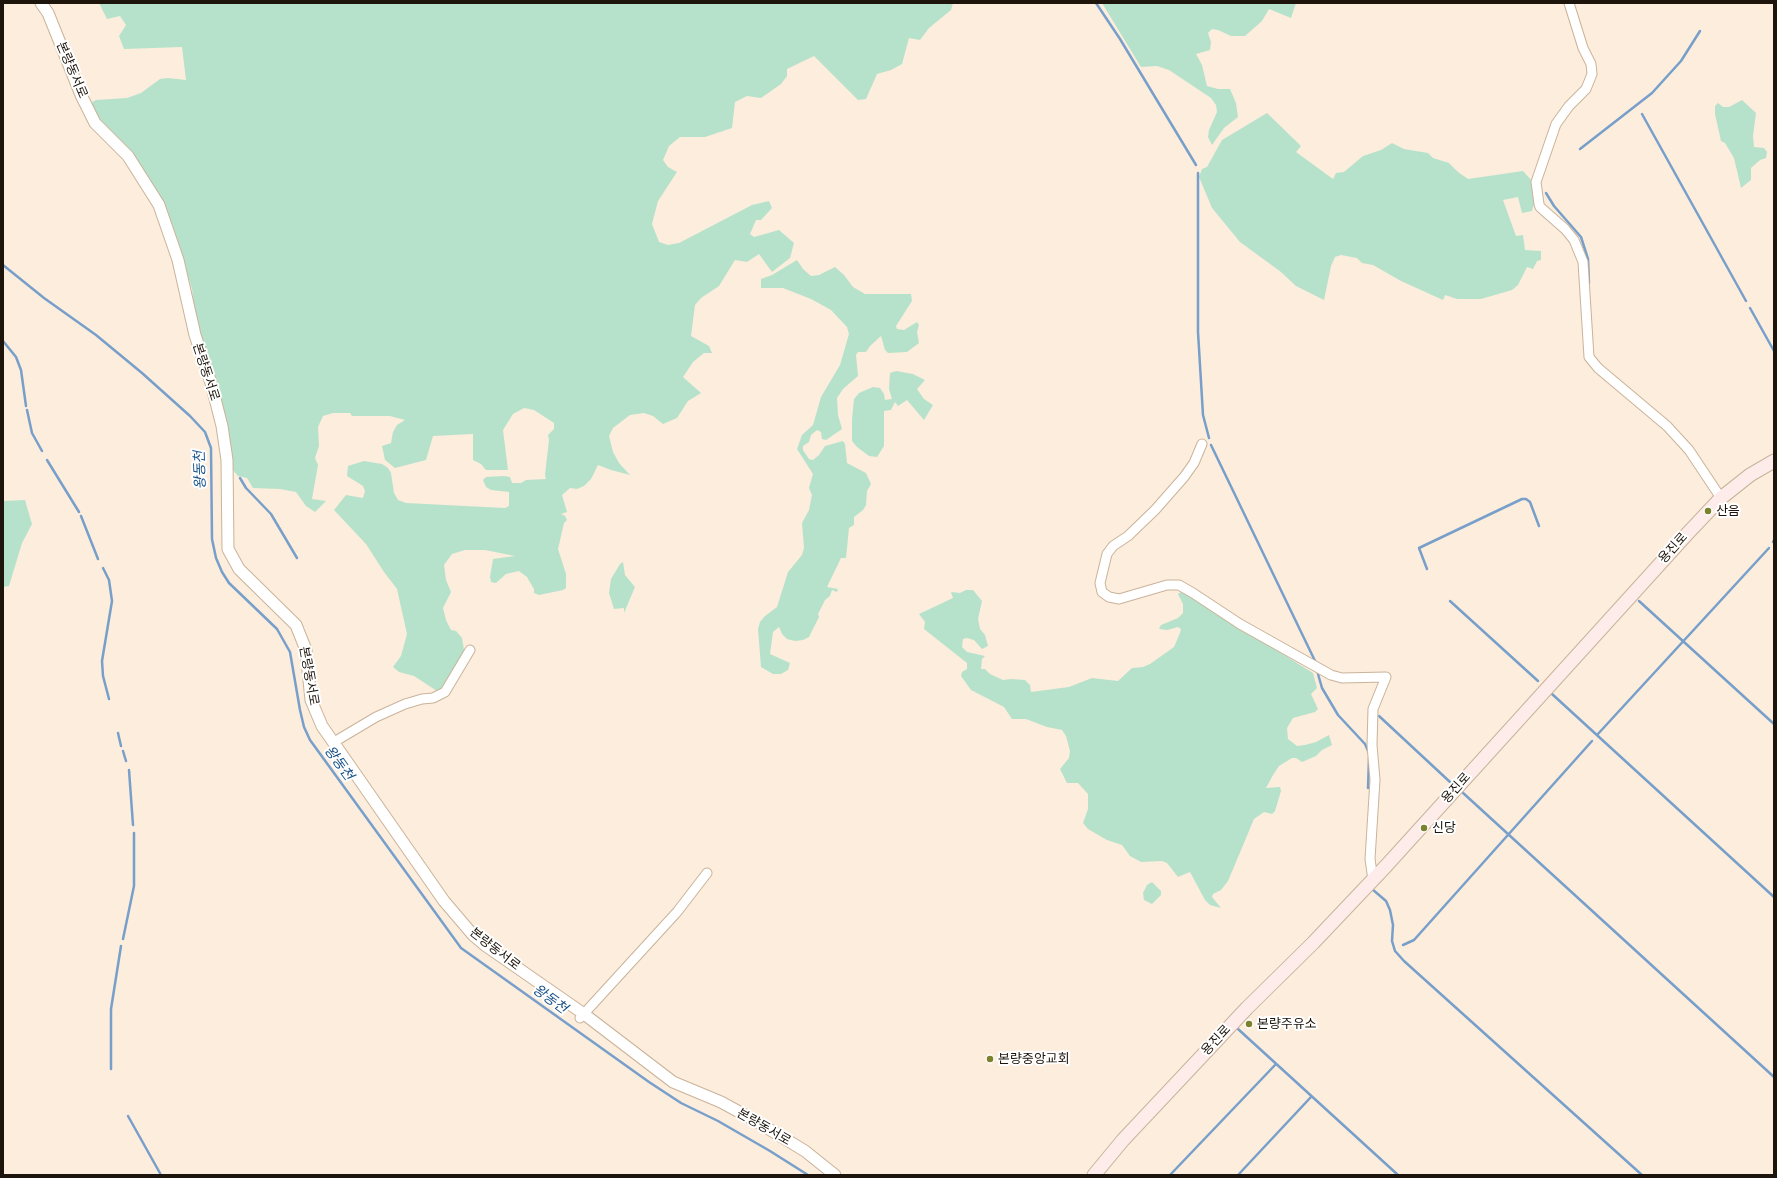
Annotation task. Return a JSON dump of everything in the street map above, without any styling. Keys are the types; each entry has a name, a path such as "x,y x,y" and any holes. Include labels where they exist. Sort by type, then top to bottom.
{"main road":[{"name":"용진로","path":"1094,1175 1123,1140 1247,1008 1314,943 1373,880 1721,498 1750,475 1774,461"}],"street":[{"name":"본량동서로","path":"41,3 48,13 95,123 128,156 159,205 178,260 195,335 211,383 222,426 228,467 228,549 239,569 296,626 306,650 311,700 322,726 444,901 473,935 673,1082 721,1102 754,1120 806,1151 834,1175"},
{"path":"1569,3 1583,48 1591,64 1592,74 1586,89 1569,106 1556,124 1536,182 1539,204 1540,207 1565,229 1574,240 1582,262 1589,357 1598,368 1667,426 1689,450 1721,498"},
{"path":"1202,444 1194,463 1179,483 1155,510 1128,536 1113,546 1107,554 1100,582 1102,592 1109,597 1119,599 1167,585 1179,585 1240,624 1331,675 1342,678 1386,677 1373,709 1372,745 1375,780 1370,859 1373,880"},
{"path":"334,742 376,717 405,704 422,699 433,698 445,692 470,650"},
{"path":"582,1016 677,912 707,873"}],"green space":[{"path":"99,3 953,3 951,10 929,28 920,40 909,38 902,64 891,70 877,74 866,99 858,100 814,56 787,69 787,76 781,84 761,98 747,96 735,102 732,128 705,137 680,137 669,146 663,160 668,167 677,172 658,201 652,224 659,242 668,245 679,243 752,205 769,201 772,208 761,220 756,220 750,234 754,237 779,230 794,243 790,258 772,272 759,254 747,262 735,260 719,286 701,298 695,305 691,336 709,346 712,353 704,353 693,362 683,377 701,393 688,401 677,418 663,424 653,416 644,413 630,415 613,428 609,436 613,452 619,463 630,475 598,465 591,479 584,486 577,489 570,488 562,495 567,512 561,514 565,516 567,520 564,523 558,549 566,574 566,588 539,595 534,593 534,589 527,577 519,571 506,574 496,583 491,582 490,577 493,559 515,556 485,550 465,550 452,554 444,565 446,580 451,592 443,608 446,620 451,630 456,631 462,638 464,650 463,656 442,690 437,691 414,676 399,672 393,667 401,656 407,634 397,589 366,544 334,510 346,495 363,498 365,491 363,486 347,476 348,466 364,461 382,464 388,468 391,473 394,493 398,500 406,503 505,508 509,506 509,492 491,490 486,487 483,480 486,477 504,476 510,477 512,483 521,483 526,480 546,479 545,475 549,440 548,435 554,429 554,423 534,410 524,408 513,414 503,430 508,470 486,470 481,464 473,460 473,434 433,436 426,460 395,468 385,460 382,446 391,443 393,432 397,425 405,420 390,416 352,416 350,413 333,413 323,416 318,427 319,446 315,458 318,465 312,499 326,501 315,512 306,506 296,492 280,489 253,488 247,478 238,476 232,469 196,320 192,289 173,226 163,205 130,150 111,134 96,117 89,104 96,100 127,98 141,93 160,79 168,78 186,80 182,47 124,49 119,36 126,25 120,16 107,19"},
{"path":"1102,3 1296,3 1291,18 1269,9 1262,21 1245,36 1231,36 1212,29 1208,33 1211,42 1210,50 1196,54 1202,65 1207,86 1218,89 1230,89 1236,103 1238,117 1224,128 1212,145 1208,137 1209,130 1217,112 1216,105 1211,98 1169,70 1157,66 1141,67"},
{"path":"1742,100 1756,113 1753,136 1754,147 1764,148 1767,152 1766,158 1760,160 1751,168 1751,180 1741,188 1734,158 1725,143 1721,141 1715,114 1715,106 1718,103 1723,107 1729,107"},
{"path":"1267,113 1301,146 1296,152 1333,179 1336,173 1344,172 1363,156 1381,150 1392,143 1404,149 1428,153 1433,158 1449,163 1468,179 1523,171 1533,182 1534,204 1532,211 1522,213 1518,197 1503,200 1516,236 1523,235 1525,250 1541,251 1541,260 1537,261 1533,269 1527,267 1518,285 1512,290 1481,299 1457,299 1445,295 1443,300 1401,281 1373,265 1362,263 1357,258 1341,255 1335,257 1331,266 1324,300 1296,286 1281,272 1240,242 1212,208 1199,177 1202,169 1207,167 1222,140"},
{"path":"797,260 803,269 811,276 819,275 835,267 844,275 853,287 865,294 911,294 912,301 896,326 897,329 904,330 917,322 919,325 917,332 919,343 907,352 888,353 885,350 881,336 866,352 858,352 856,355 858,376 843,389 837,398 838,415 842,429 826,440 822,439 821,432 817,430 811,435 809,442 803,446 803,450 809,459 813,460 819,455 825,446 843,441 845,444 847,463 866,473 871,484 867,491 866,505 863,510 854,517 854,525 849,528 846,558 841,558 827,587 838,589 837,592 832,590 830,596 825,600 818,614 819,617 809,637 803,640 795,641 787,639 782,634 779,627 773,632 770,654 790,663 788,670 781,674 773,674 761,667 758,629 760,622 765,616 777,607 788,572 802,555 804,548 802,523 809,510 812,495 809,488 813,474 797,449 802,435 813,425 821,397 840,365 849,334 847,327 831,310 811,299 783,288 761,288 761,279 772,275"},
{"path":"896,371 913,374 925,380 917,389 924,399 933,405 924,420 907,400 898,406 895,402 891,410 884,411 884,446 877,457 869,456 852,441 854,399 859,393 873,387 880,388 884,394 885,400 892,399 889,389 890,373"},
{"path":"25,500 32,524 22,543 9,586 3,587 3,501"},
{"path":"623,562 625,575 635,587 624,613 624,608 614,609 609,593 611,579 620,564"},
{"path":"966,590 973,590 982,601 978,619 980,629 985,635 988,646 982,649 974,640 967,638 963,639 962,647 967,652 985,656 982,659 981,669 985,669 990,674 1003,680 1025,680 1030,685 1031,692 1069,687 1092,678 1118,681 1132,668 1143,667 1150,664 1174,647 1181,629 1178,627 1167,630 1159,629 1161,625 1178,618 1183,613 1183,604 1178,594 1181,592 1313,673 1317,688 1311,694 1318,709 1315,712 1293,718 1287,728 1288,739 1297,746 1316,742 1329,735 1332,745 1322,750 1316,756 1302,762 1296,758 1292,758 1279,766 1266,788 1280,787 1281,791 1275,811 1272,814 1264,812 1254,819 1228,881 1221,890 1213,894 1212,897 1221,908 1210,905 1205,900 1190,872 1178,877 1167,863 1162,861 1141,862 1130,856 1122,845 1107,840 1088,829 1083,823 1088,809 1088,794 1078,783 1067,783 1060,769 1069,758 1070,751 1066,736 1062,730 1047,727 1026,719 1012,719 1004,707 971,690 961,676 962,672 967,669 967,663 924,629 925,622 919,614 953,598 951,592 960,593"},
{"path":"1152,882 1161,891 1161,895 1152,904 1144,900 1143,893 1147,885"}],"waterway":[{"path":"1096,3 1120,39 1196,165"},
{"path":"1580,149 1652,93 1681,61 1700,31"},
{"path":"1642,114 1746,301"},
{"path":"1198,173 1198,332 1203,415 1209,438"},
{"path":"1546,193 1554,206 1581,237 1588,259 1589,283"},
{"name":"왕동천","path":"3,265 44,298 96,335 142,373 190,416 205,432 211,448 212,539 216,558 222,572 229,583 277,629 290,652 300,710 304,727 310,740 461,948 649,1082 681,1103 718,1121 808,1175"},
{"path":"1750,308 1774,351"},
{"path":"3,341 16,357 21,370 26,406"},
{"path":"27,410 32,433 42,451"},
{"path":"1211,445 1316,663"},
{"path":"47,460 79,512"},
{"path":"240,478 246,488 271,514 297,558"},
{"path":"1427,569 1419,548 1522,499 1526,499 1530,502 1539,526"},
{"path":"81,516 98,559"},
{"path":"1597,735 1769,548"},
{"path":"103,568 109,580 112,601 102,661 103,676 109,699"},
{"path":"1450,601 1538,681"},
{"path":"1639,601 1774,724"},
{"path":"1318,674 1322,688 1338,715 1365,744 1369,753"},
{"path":"1552,694 1774,897"},
{"path":"1379,716 1450,782"},
{"path":"118,733 121,746"},
{"path":"1403,945 1414,940 1592,741"},
{"path":"123,751 126,761"},
{"path":"1368,788 1369,758"},
{"path":"129,770 133,825"},
{"path":"1462,792 1774,1077"},
{"path":"123,939 134,886 134,833"},
{"path":"1372,889 1386,901 1390,910 1393,925 1392,941 1395,951 1404,961 1642,1175"},
{"path":"111,1069 111,1009 121,946"},
{"path":"1238,1029 1398,1175"},
{"path":"1170,1175 1276,1064"},
{"path":"1238,1175 1311,1097"},
{"path":"128,1116 161,1175"}],"place":[{"name":"산음","path":"1708,511"},
{"name":"신당","path":"1424,828"},
{"name":"본량주유소","path":"1249,1024"},
{"name":"본량중앙교회","path":"990,1059"}]}
